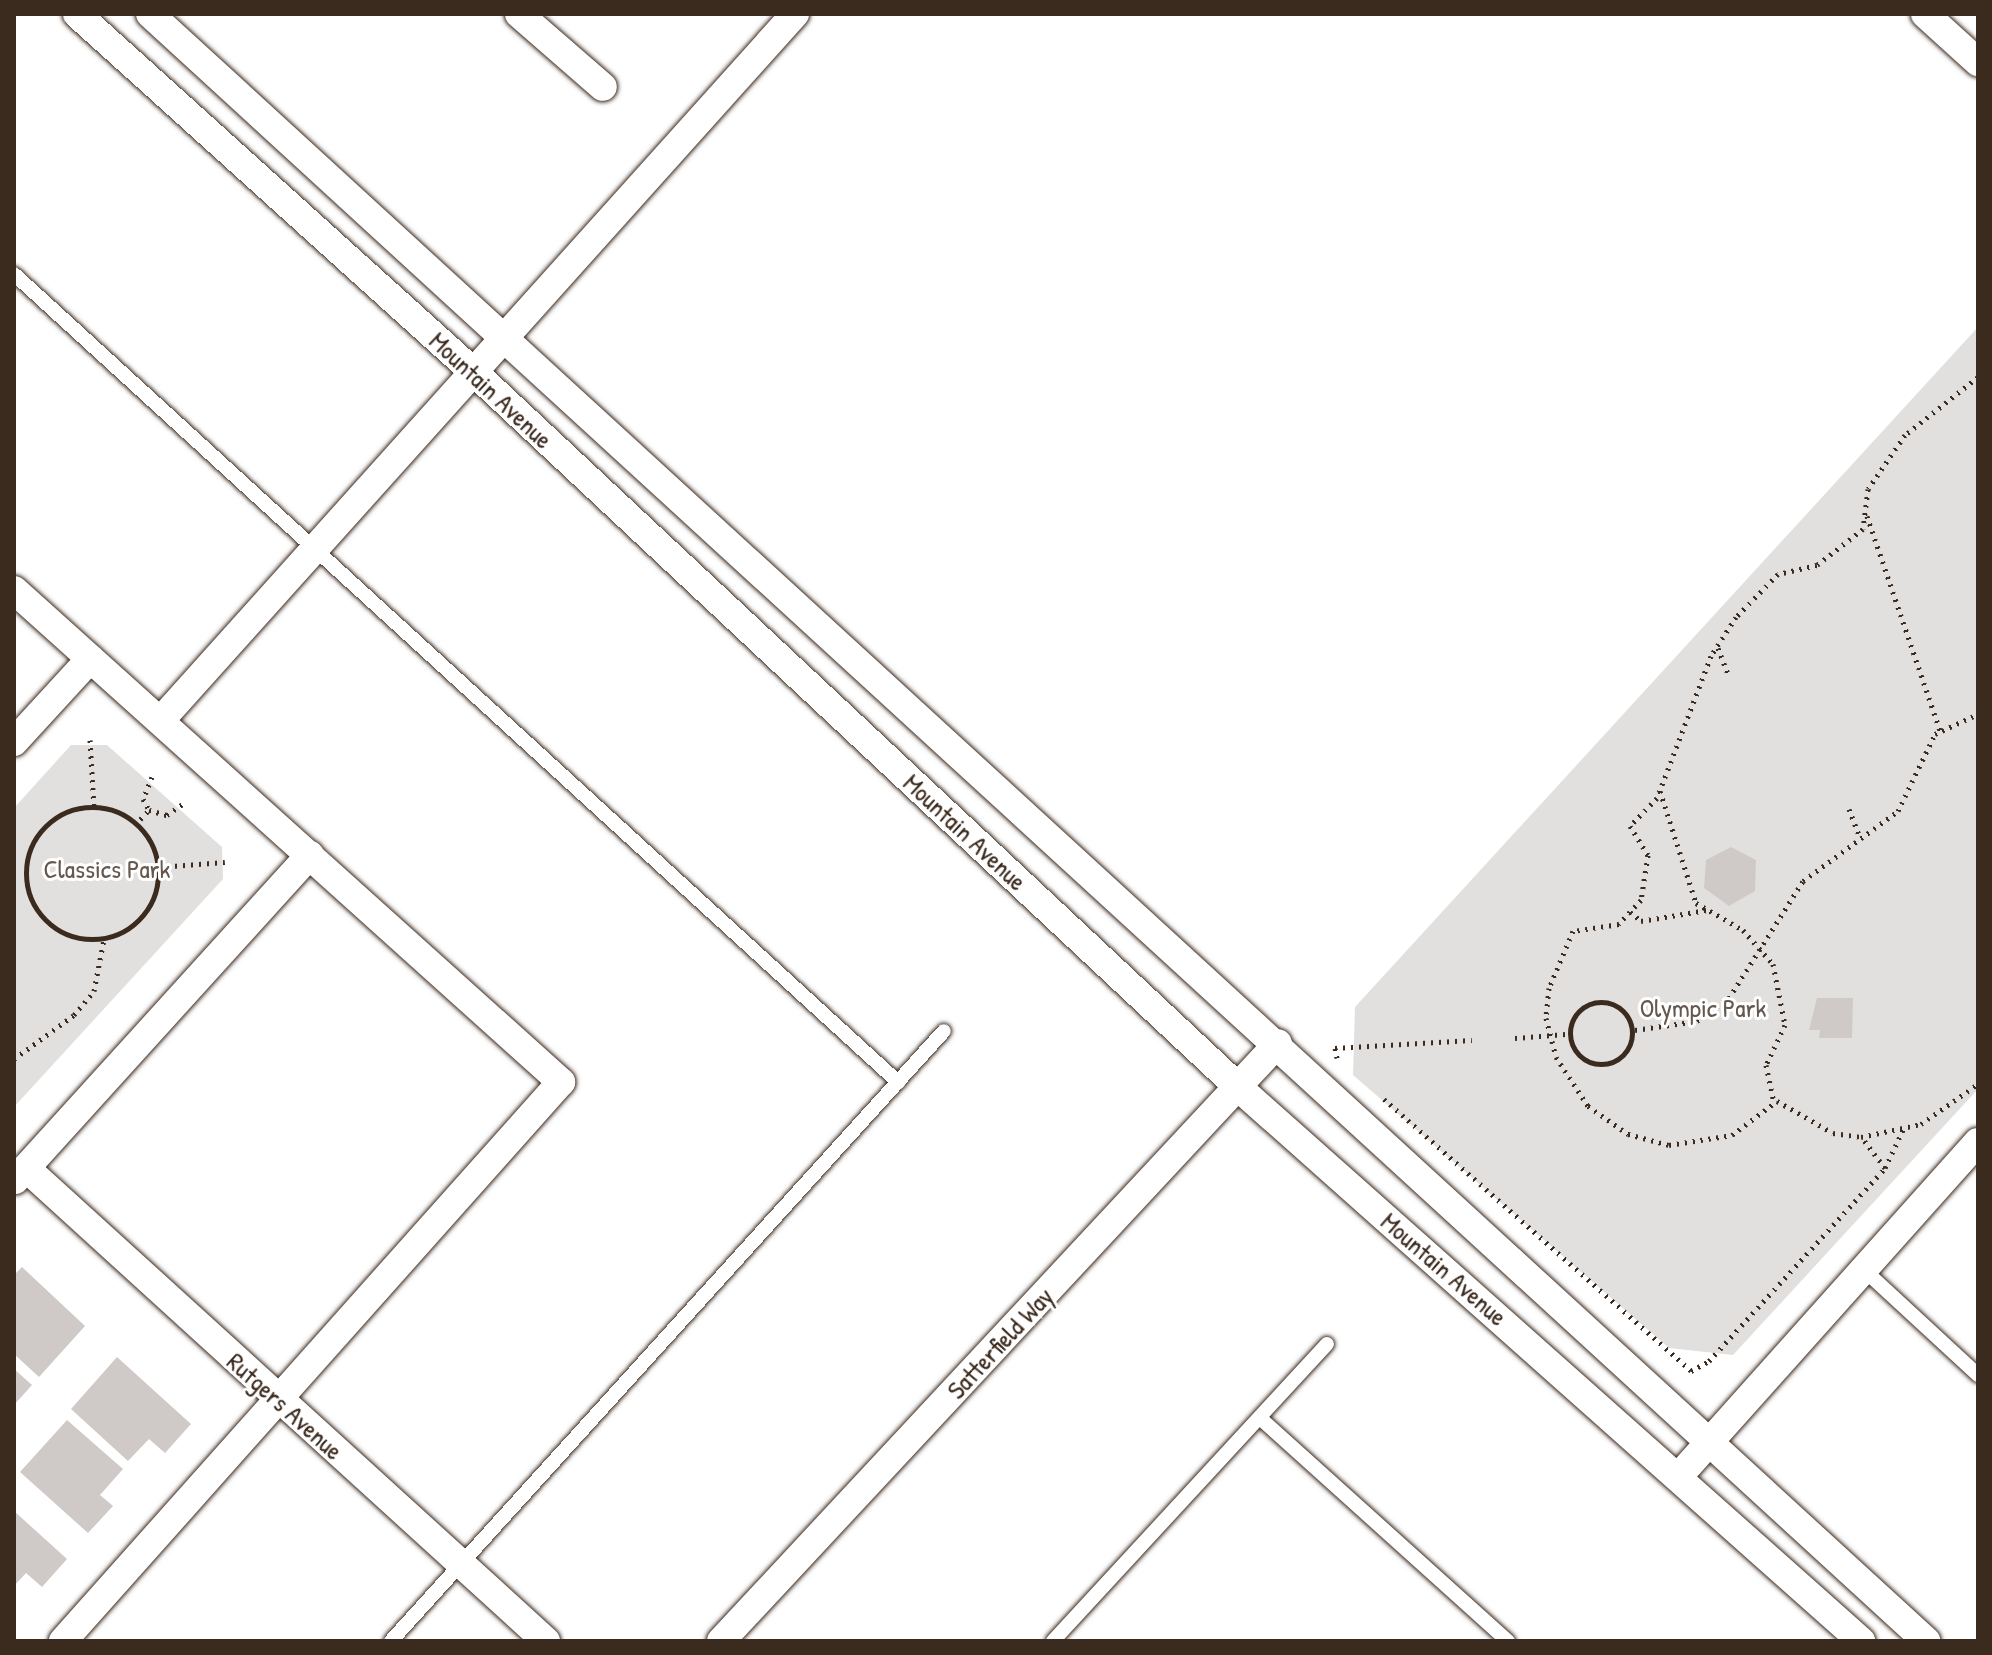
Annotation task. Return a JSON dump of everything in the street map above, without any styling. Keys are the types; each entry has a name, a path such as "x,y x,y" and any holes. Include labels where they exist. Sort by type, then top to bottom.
{"street":[{"name":"Mountain Avenue","path":"77,14 477,375 1238,1087 1861,1641"},
{"name":"Mountain Avenue","path":"150,14 1715,1441 1926,1641"},
{"path":"519,14 603,87"},
{"path":"161,720 313,547 477,375 795,14"},
{"path":"1925,14 1978,62"},
{"path":"14,590 561,1082 280,1402 63,1641"},
{"path":"14,742 90,659"},
{"path":"20,1174 310,855"},
{"name":"Satterfield Way","path":"721,1641 1278,1043"},
{"path":"1679,1476 1715,1441 1862,1268 1978,1142"},
{"name":"Rutgers Avenue","path":"20,1174 546,1641"}],"lane":[{"path":"14,274 898,1082"},
{"path":"391,1641 944,1031"},
{"path":"1862,1268 1978,1375"},
{"path":"1053,1641 1327,1344"},
{"path":"1260,1418 1508,1641"}],"path":[{"path":"1774,1103 1732,1135 1704,1143 1669,1145 1628,1134 1588,1106 1551,1036 1549,988 1573,931 1619,924 1641,900 1648,855 1630,826 1660,790 1717,647 1778,574 1817,565 1863,529 1868,489 1905,435 1978,377"},
{"path":"1865,511 1940,731"},
{"path":"1717,647 1729,677"},
{"path":"1635,1030 1697,1021 1748,978 1759,947 1803,881 1898,811 1909,778 1940,731 1978,714"},
{"path":"90,740 94,808"},
{"path":"152,777 143,799 149,810 167,815 183,804"},
{"path":"1660,790 1696,903 1759,947 1784,994 1785,1025 1766,1065 1774,1103"},
{"path":"94,808 135,825 157,849 159,867 155,894 137,922 104,939 54,927 35,908 24,880 33,842 49,821 94,808"},
{"path":"1849,809 1860,837"},
{"path":"135,825 149,810"},
{"path":"159,867 225,862"},
{"path":"1630,912 1641,921 1709,911"},
{"path":"14,1059 74,1015 94,991 104,939"},
{"path":"1515,1038 1566,1034 1595,1000 1614,1004 1635,1030"},
{"path":"1566,1034 1603,1065 1617,1061 1635,1030"},
{"path":"1340,1070 1335,1048 1472,1040"},
{"path":"1774,1103 1833,1133 1861,1137 1921,1124 1978,1084"},
{"path":"1379,1097 1691,1371 1709,1361 1885,1168 1904,1127"},
{"path":"1861,1137 1885,1168"}],"green space":[{"name":"Olympic Park","path":"1978,327 1978,1089 1733,1355 1669,1348 1353,1075 1355,1007"},
{"name":"Classics Park","path":"71,745 107,745 222,847 223,879 14,1107 14,808"}],"building":[{"path":"1731,847 1756,860 1755,891 1729,906 1704,888 1706,860"},
{"path":"1817,998 1853,998 1852,1038 1819,1038 1820,1030 1809,1030"},
{"path":"22,1267 85,1326 39,1377 14,1354 14,1275"},
{"path":"117,1357 191,1424 165,1453 149,1439 128,1461 71,1409"},
{"path":"14,1369 32,1385 14,1405"},
{"path":"67,1420 123,1469 100,1495 113,1506 88,1533 20,1472"},
{"path":"14,1511 67,1559 42,1587 26,1573 14,1586"}]}
